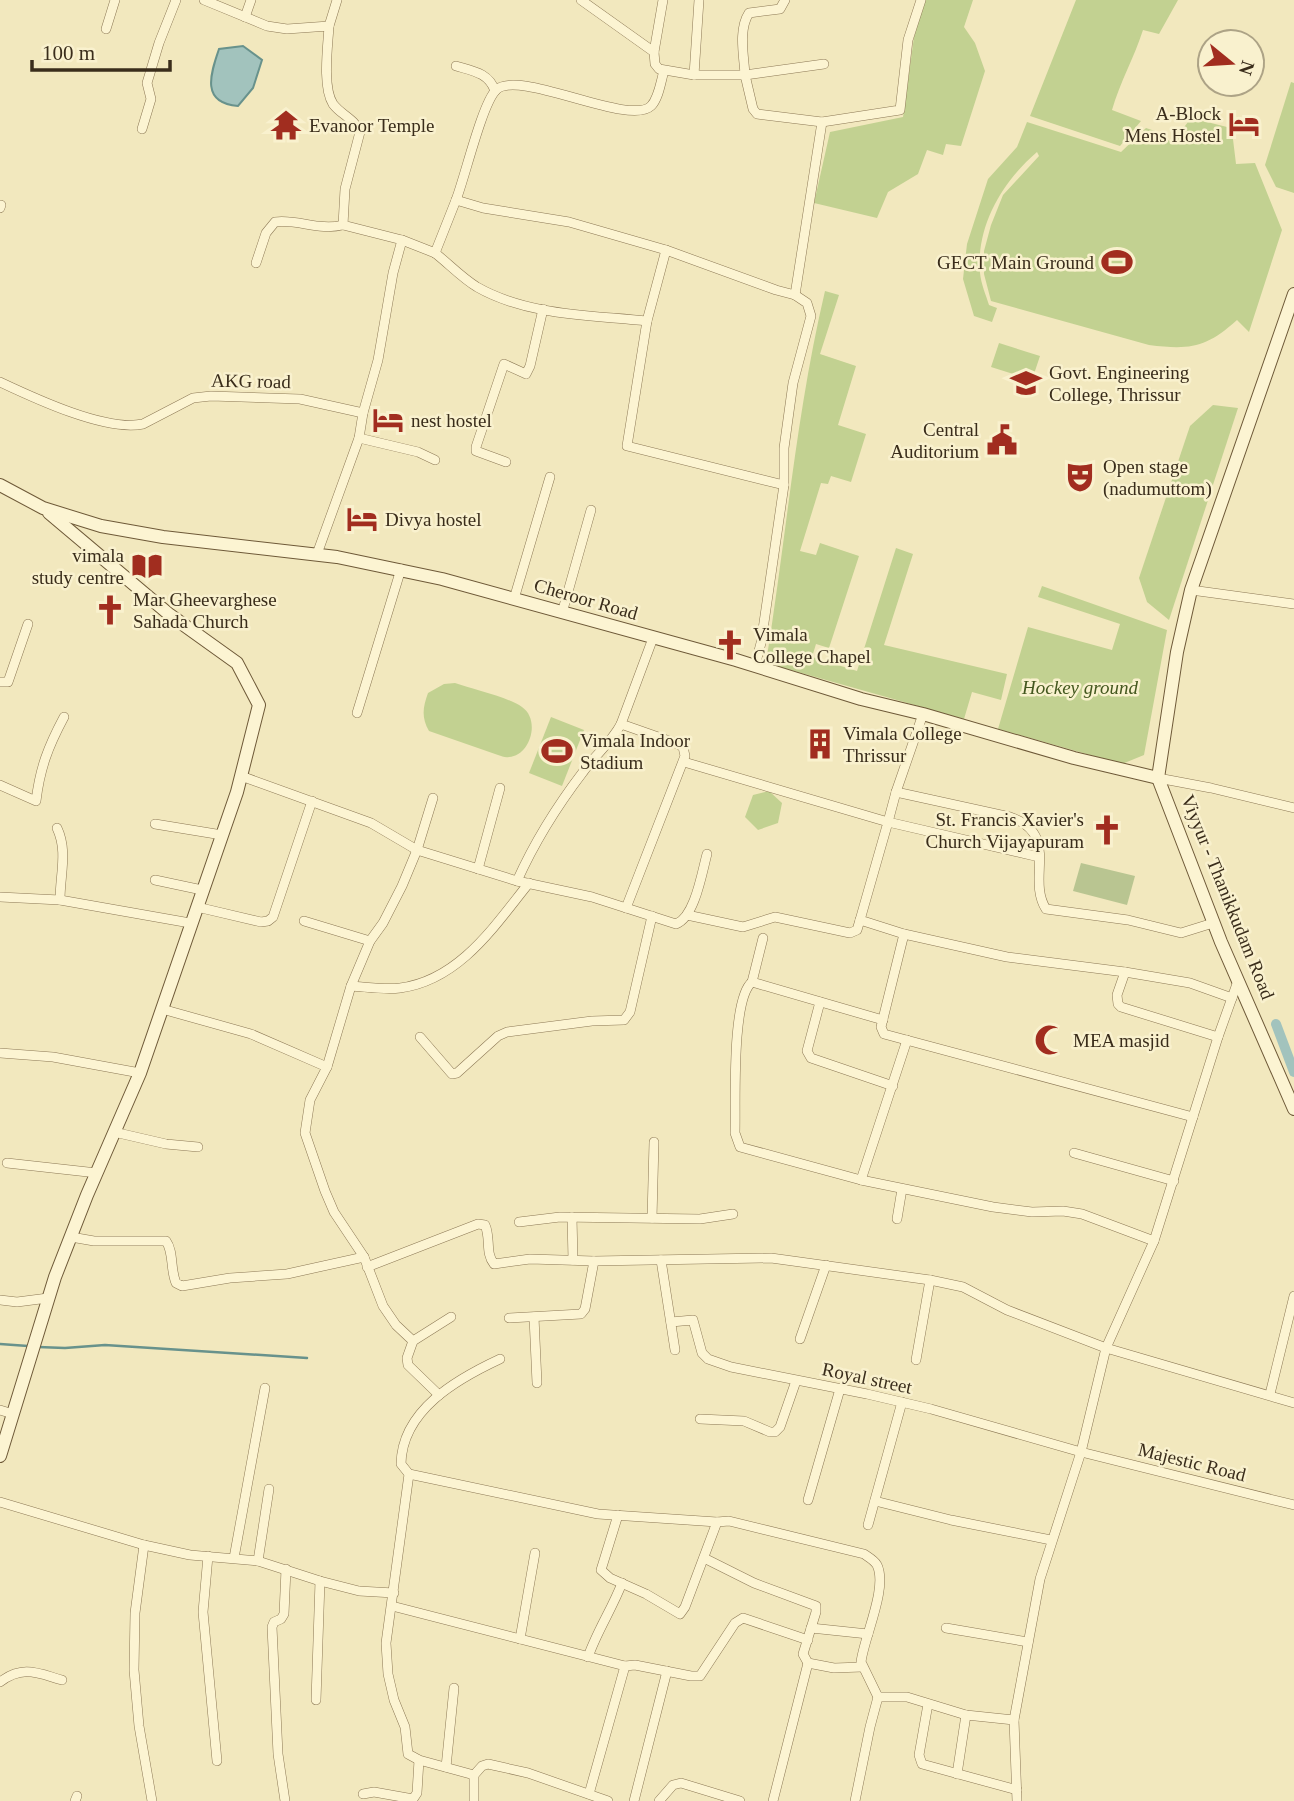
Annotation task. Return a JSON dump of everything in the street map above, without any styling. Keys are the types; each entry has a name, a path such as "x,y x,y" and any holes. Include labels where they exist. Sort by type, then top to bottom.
{"main road":[{"name":"Viyyur - Thanikkudam Road","path":"1294,294 1191,590 1178,642 1158,778 1213,923 1294,1110"},
{"name":"Cheroor Road","path":"0,485 43,508 84,522 150,535 317,554 401,569 755,666 861,699 1048,748 1073,758 1158,778"},
{"path":"0,1456 6,1412 71,1237 140,1073 222,835 241,776 259,705 237,663 170,615 43,508"}],"street":[{"path":"106,29 115,0"},
{"path":"142,129 151,99 147,83 176,0"},
{"path":"204,0 267,26 287,29 329,26"},
{"path":"245,17 251,0"},
{"path":"337,0 329,26 328,89 333,104 356,123 360,132 345,189 342,225"},
{"path":"581,0 654,52"},
{"path":"663,0 654,52 655,64 664,71 694,75 745,75 824,64"},
{"path":"694,75 699,0"},
{"path":"785,0 780,9 748,13 744,19 745,75 753,109 757,114 822,122 900,110 908,40 921,0"},
{"path":"435,253 495,91 492,81 482,74 456,66"},
{"path":"495,91 511,83 596,104 643,110 651,106 656,98 664,71"},
{"path":"795,295 822,122"},
{"path":"456,200 482,208 569,222 666,250 795,295 807,303 811,316 793,383 784,449 784,485 761,643 755,666"},
{"path":"256,263 266,233 275,222 287,221 330,228 342,225 402,240 435,253 475,286 508,302 543,309 647,321"},
{"path":"317,554 359,438 402,240"},
{"path":"666,250 647,321 627,446 784,485"},
{"path":"506,462 477,451 476,447 504,364 526,374 530,366 543,309"},
{"name":"AKG road","path":"0,383 48,404 93,419 135,426 193,398 211,396 300,399 363,414"},
{"path":"359,438 418,452 435,460"},
{"path":"514,599 550,477"},
{"path":"562,613 591,510"},
{"path":"357,713 401,569"},
{"path":"1191,590 1294,604"},
{"path":"0,682 8,682 28,624"},
{"path":"517,881 555,809 585,768 613,738 621,724 653,638"},
{"path":"687,915 743,927 775,917 850,933 857,930 895,792 923,714"},
{"path":"0,785 36,801 47,749 64,718"},
{"path":"621,724 678,744 685,751 684,762 626,908"},
{"path":"684,762 888,822 1039,857"},
{"path":"241,776 371,823 417,850 517,881 592,897 676,924 683,921 687,915 707,854"},
{"path":"1158,778 1294,808"},
{"path":"478,869 500,788"},
{"path":"895,792 1015,819 1036,835 1042,897 1046,909 1128,920 1181,933 1213,923"},
{"path":"413,1341 396,1325 383,1306 364,1257 334,1212 305,1133 310,1100 327,1067 351,986 370,941 383,923 402,886 417,850 433,798"},
{"path":"197,906 268,922 273,917 312,801"},
{"path":"155,824 222,835"},
{"path":"57,828 62,837 65,855 60,876 60,900"},
{"path":"155,880 202,890"},
{"path":"351,986 400,988 435,978 460,962 529,883"},
{"path":"0,897 60,900 190,923"},
{"path":"420,1037 452,1074 457,1073 507,1031 624,1020 629,1013 652,916"},
{"path":"860,920 904,934 1007,957 1190,983 1232,998"},
{"path":"304,921 370,941"},
{"path":"904,934 881,1027 884,1034 1193,1117"},
{"path":"763,938 752,982 746,987 738,1027 735,1133 740,1147 861,1180 993,1207 1082,1214 1154,1241"},
{"path":"1125,972 1117,995 1121,1007 1218,1037"},
{"path":"1017,1801 1014,1720 1040,1579 1081,1451 1106,1348 1154,1241 1238,981"},
{"path":"752,982 883,1020"},
{"path":"820,1002 807,1051 811,1058 893,1086"},
{"path":"162,1009 251,1034 327,1067"},
{"path":"861,1180 907,1040"},
{"path":"0,1053 53,1057 140,1073"},
{"path":"114,1132 144,1140 198,1147"},
{"path":"652,1218 654,1142"},
{"path":"1074,1153 1174,1181"},
{"path":"7,1163 97,1173"},
{"path":"897,1219 902,1189"},
{"path":"519,1222 572,1217 700,1219 733,1214"},
{"path":"572,1217 573,1260"},
{"path":"367,1267 478,1224 485,1225 489,1254 494,1264 530,1259 594,1261 771,1258 930,1280 963,1287 1007,1310 1106,1348 1294,1403"},
{"path":"71,1237 94,1241 166,1241 170,1247 172,1274 176,1283 182,1286 230,1278 287,1274 364,1257"},
{"path":"661,1260 675,1350"},
{"path":"509,1318 581,1314 585,1309 594,1261"},
{"path":"800,1339 826,1265"},
{"path":"916,1360 930,1280"},
{"path":"0,1300 17,1302 48,1298"},
{"path":"1270,1394 1293,1301"},
{"path":"439,1395 408,1365 407,1358 413,1341 451,1317"},
{"path":"534,1317 537,1383"},
{"name":"Royal street","path":"671,1322 694,1320 702,1353 708,1359 731,1367 902,1402 1081,1451"},
{"path":"499,1359 469,1374 439,1395 418,1416 401,1450 401,1464 409,1474 574,1510 618,1516 729,1521 864,1554 875,1562 879,1574 877,1600 862,1653 862,1667 878,1697 855,1801"},
{"path":"700,1419 738,1420 775,1432 780,1427 796,1381"},
{"path":"234,1559 265,1388"},
{"path":"808,1500 840,1389"},
{"path":"868,1525 902,1402"},
{"name":"Majestic Road","path":"1081,1451 1294,1505"},
{"path":"409,1474 386,1643 388,1674 394,1700 405,1727 408,1754 419,1760 474,1775"},
{"path":"258,1560 269,1489"},
{"path":"875,1501 951,1520 1051,1540"},
{"path":"0,1502 144,1545 190,1555 258,1560 359,1591 394,1593"},
{"path":"618,1516 601,1567 605,1574 680,1614 717,1522"},
{"path":"144,1545 135,1613 134,1670 139,1726 152,1801"},
{"path":"520,1639 535,1553"},
{"path":"208,1556 203,1612 217,1761"},
{"path":"704,1558 754,1583 813,1604 817,1612 803,1654 808,1663 772,1801"},
{"path":"285,1801 278,1754 272,1627 274,1622 285,1614 286,1569"},
{"path":"316,1700 320,1581"},
{"path":"587,1657 622,1583"},
{"path":"392,1606 625,1666 635,1665 691,1676 702,1674 736,1623 743,1618 808,1640"},
{"path":"811,1628 868,1634"},
{"path":"946,1628 1028,1642"},
{"path":"808,1663 834,1668 862,1667"},
{"path":"589,1794 625,1666"},
{"path":"0,1682 12,1673 22,1671 62,1680"},
{"path":"634,1801 667,1671"},
{"path":"446,1767 454,1688"},
{"path":"878,1697 907,1697 967,1715 1014,1720"},
{"path":"928,1704 920,1761 927,1766 1017,1790"},
{"path":"957,1774 967,1715"},
{"path":"363,1794 413,1799 417,1793 419,1760"},
{"path":"474,1801 474,1775 482,1766 488,1764 528,1773 608,1801"},
{"path":"659,1801 673,1785 681,1783 740,1801"}],"green space":[{"path":"924,0 973,0 964,27 975,43 985,71 961,146 946,144 943,155 927,150 918,174 888,192 877,218 814,203 830,132 903,117 914,37"},
{"path":"1076,0 1178,0 1159,34 1143,30 1119,90 1112,110 1141,121 1120,146 1030,116"},
{"path":"1291,82 1294,83 1294,193 1276,187 1265,165"},
{"name":"GECT Main Ground","path":"1191,118 1227,127 1232,131 1236,164 1255,163 1282,230 1249,332 1237,320 1216,336 1197,345 1149,345 991,301 984,274 984,251 991,225 1003,195 1039,156 1037,152 1003,191 987,222 982,238 980,273 989,305 997,308 992,322 974,316 963,279 967,244 988,179 1017,147 1027,122 1121,152 1146,128 1158,132 1172,143"},
{"path":"825,291 839,295 820,354 856,366 838,425 866,434 851,482 831,476 828,484 821,483 800,551 816,555 820,543 859,556 829,648 816,644 812,657 857,671 896,548 913,554 884,645 1007,674 1001,700 972,692 964,719 766,663 806,384"},
{"path":"999,343 1040,356 1032,380 991,367"},
{"path":"1213,405 1238,408 1169,620 1147,602 1139,578 1190,426"},
{"name":"Hockey ground","path":"1042,586 1167,630 1144,755 1122,764 998,729 1028,627 1112,650 1120,624 1038,597"},
{"path":"455,683 516,703 528,713 532,728 523,751 505,757 429,731 424,712 428,693 444,684"},
{"name":"Vimala Indoor Stadium","path":"551,717 584,730 562,786 529,773"},
{"path":"769,791 782,803 778,823 758,830 745,817 753,795"},
{"path":"1081,863 1135,876 1127,905 1073,891"}],"water":[{"path":"243,46 262,60 253,88 238,106 226,104 213,94 213,68 219,49"}],"waterway":[{"path":"1276,1024 1294,1072"},
{"path":"0,1344 28,1346"},
{"path":"38,1347 105,1345 307,1358"}],"place":[{"name":"A-Block Mens Hostel","path":"1244,124"},
{"name":"Evanoor Temple","path":"286,125"},
{"name":"GECT Main Ground","path":"1117,262"},
{"name":"Govt. Engineering College, Thrissur","path":"1026,383"},
{"name":"nest hostel","path":"388,420"},
{"name":"Central Auditorium","path":"1002,440"},
{"name":"Open stage (nadumuttom)","path":"1080,477"},
{"name":"Divya hostel","path":"362,519"},
{"name":"vimala study centre","path":"147,566"},
{"name":"Mar Gheevarghese Sahada Church","path":"110,610"},
{"name":"Vimala College Chapel","path":"730,645"},
{"name":"Vimala College Thrissur","path":"820,744"},
{"name":"Vimala Indoor Stadium","path":"557,751"},
{"name":"St. Francis Xavier's Church Vijayapuram","path":"1107,830"},
{"name":"MEA masjid","path":"1050,1040"}]}
